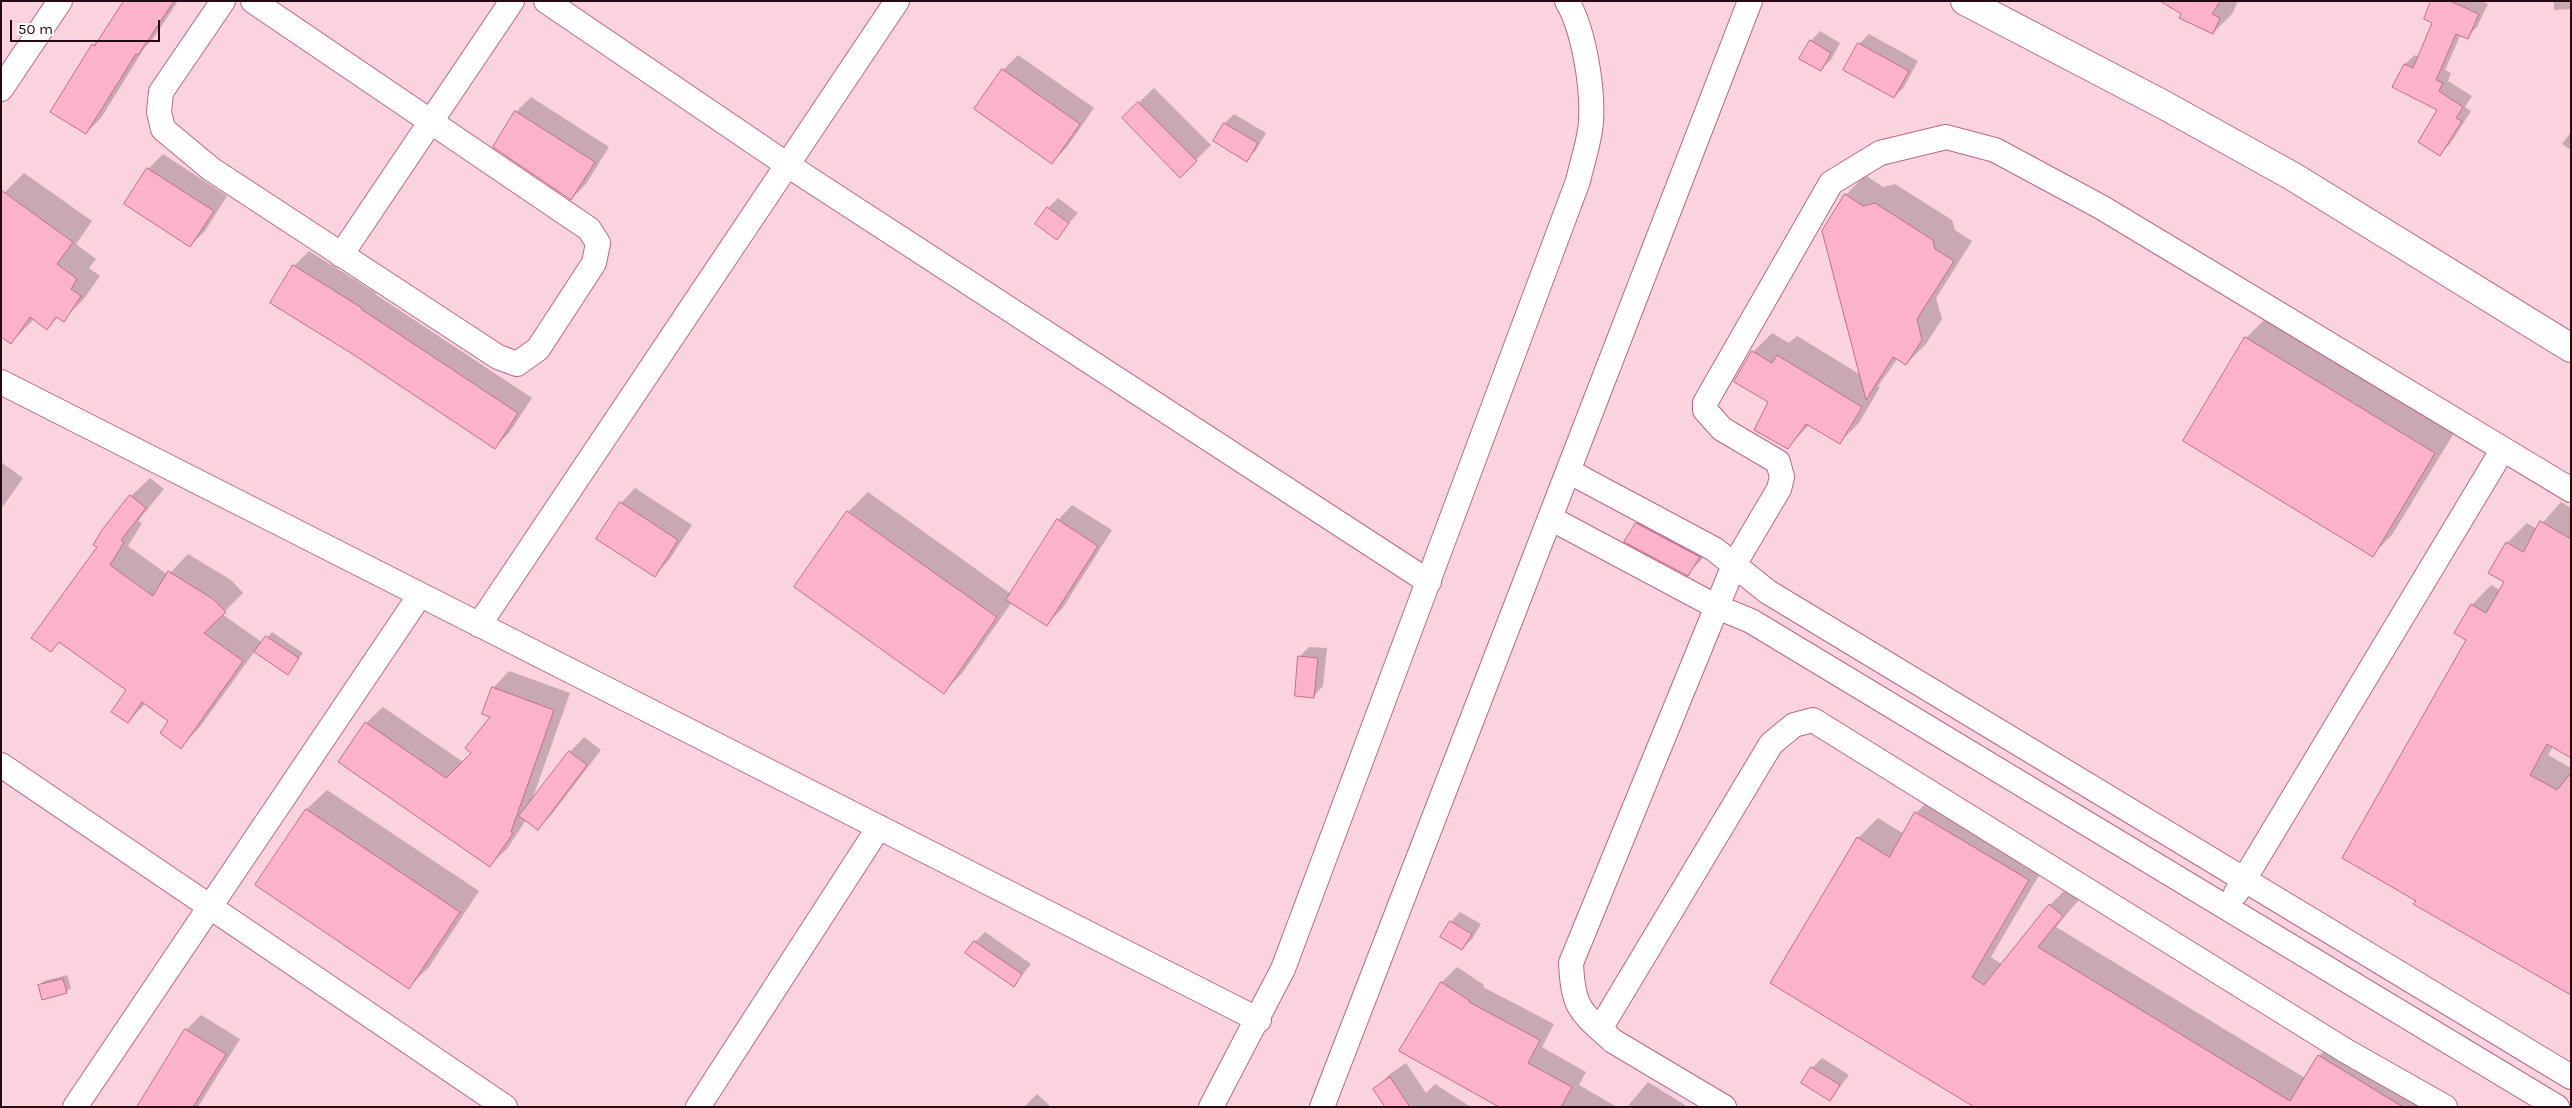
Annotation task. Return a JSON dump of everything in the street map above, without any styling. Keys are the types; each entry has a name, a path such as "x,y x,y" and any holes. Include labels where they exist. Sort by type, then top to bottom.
{"main road":[{"path":"1965,1 2164,105 2292,176 2571,348"}],"street":[{"path":"1,89 60,1"},
{"path":"222,1 161,92 159,112 163,129 211,169 498,357 517,364 538,349 594,263 598,243 590,229 253,1"},
{"path":"341,255 512,1"},
{"path":"546,1 786,164 1429,582"},
{"path":"479,625 786,164 897,1"},
{"path":"1212,1107 1259,1020 1283,969 1578,182 1591,121 1587,62 1574,13 1567,1"},
{"path":"1322,1107 1750,1"},
{"path":"1724,1107 1613,1041 1581,1012 1572,992 1571,963 1734,565 1780,489 1782,478 1778,462 1722,429 1705,410 1705,403 1831,183 1880,153 1946,137 1995,150 2101,207 2571,490"},
{"path":"1,382 1259,1020"},
{"path":"2226,908 2503,449"},
{"path":"1568,471 1714,549 1768,592 2571,1077"},
{"path":"1550,518 1717,607 1751,621 2557,1107"},
{"path":"76,1107 420,595"},
{"path":"1600,1029 1771,744 1794,725 1813,720 2346,1051 2445,1107"},
{"path":"1,765 505,1107"},
{"path":"698,1107 879,827"}],"shaded area":[{"path":"1,1 2571,1 2571,1107 1,1107"}],"building":[{"path":"124,1 174,1 138,55 136,54 86,134 50,112 92,44 94,46"},
{"path":"2160,1 2220,1 2212,14 2220,18 2213,34 2179,18 2181,14"},
{"path":"2431,1 2450,1 2479,14 2468,39 2456,34 2436,80 2443,83 2439,91 2463,107 2456,118 2462,121 2440,156 2418,142 2437,110 2392,87 2404,64 2413,68 2432,23 2424,19"},
{"path":"1810,40 1831,53 1821,71 1799,59"},
{"path":"1858,43 1909,71 1894,98 1843,70"},
{"path":"1002,69 1080,124 1052,164 974,109"},
{"path":"1138,102 1197,161 1180,178 1122,118"},
{"path":"515,111 595,162 571,200 493,147"},
{"path":"1224,123 1258,143 1247,162 1213,141"},
{"path":"147,168 214,211 190,247 124,204"},
{"path":"1,190 73,242 57,264 77,279 71,289 81,296 64,322 56,317 47,330 30,317 11,344 1,337"},
{"path":"1845,194 1863,206 1875,203 1933,240 1935,249 1954,261 1917,319 1922,340 1906,365 1893,357 1866,400 1822,231"},
{"path":"1047,207 1069,223 1057,240 1035,224"},
{"path":"293,265 362,308 518,413 495,449 351,353 270,303"},
{"path":"2245,337 2435,453 2373,557 2183,441"},
{"path":"1752,351 1772,363 1777,355 1862,407 1840,444 1806,424 1788,449 1754,430 1768,402 1734,382"},
{"path":"130,495 146,508 121,540 124,542 110,565 153,596 168,571 213,599 226,612 204,633 243,661 181,749 160,733 168,721 142,702 128,723 111,712 126,690 59,642 51,652 31,638 97,547 93,545 102,530"},
{"path":"620,502 678,540 655,577 596,539"},
{"path":"847,511 997,617 944,694 794,587"},
{"path":"1057,519 1098,546 1047,626 1006,600"},
{"path":"2540,521 2571,539 2571,758 2547,744 2530,775 2557,790 2571,773 2571,995 2413,904 2416,901 2342,858 2466,640 2454,633 2471,604 2486,613 2504,582 2488,573 2506,542 2523,552"},
{"path":"1636,523 1700,557 1688,576 1624,542"},
{"path":"266,636 299,658 288,675 254,652"},
{"path":"1298,656 1318,658 1314,698 1295,696"},
{"path":"492,687 554,710 511,832 513,833 490,867 338,762 365,722 446,778 471,753 465,748 490,717 482,714"},
{"path":"569,751 587,765 538,830 519,816"},
{"path":"306,809 460,912 409,989 255,885"},
{"path":"1915,812 2029,880 1972,977 1984,985 2049,904 2063,916 2038,947 2290,1101 2318,1055 2403,1107 1974,1107 1770,983 1857,837 1889,857"},
{"path":"1450,921 1472,934 1462,950 1440,937"},
{"path":"974,941 1022,974 1014,987 965,953"},
{"path":"63,979 67,993 42,1000 38,985"},
{"path":"1441,982 1469,1002 1540,1040 1528,1063 1572,1087 1561,1107 1499,1107 1399,1051"},
{"path":"185,1029 226,1054 193,1107 137,1107"},
{"path":"1811,1067 1840,1085 1830,1101 1801,1083"},
{"path":"1390,1077 1410,1107 1385,1107 1373,1089"}]}
